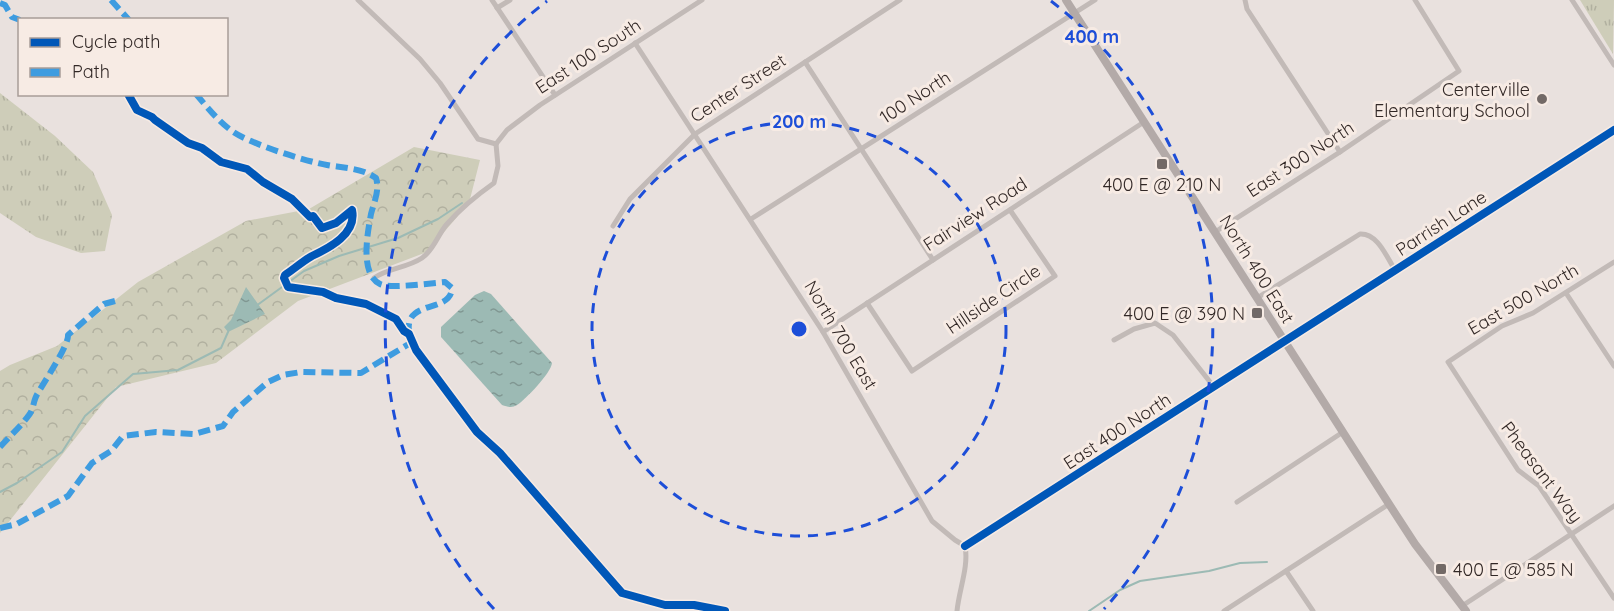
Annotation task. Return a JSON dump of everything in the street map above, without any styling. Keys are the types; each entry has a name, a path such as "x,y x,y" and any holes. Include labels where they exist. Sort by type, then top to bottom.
{"street":[{"path":"358,0 420,59 440,83 478,139 496,144 498,166 494,183 467,204 446,225 433,246 422,258 382,272 374,278"},
{"path":"492,0 555,95"},
{"path":"497,8 510,0"},
{"name":"East 100 South","path":"496,144 507,130 555,95 702,0"},
{"name":"Center Street","path":"613,226 630,199 695,134 900,0"},
{"name":"North 400 East","path":"1066,0 1415,544 1464,609"},
{"name":"100 North","path":"751,219 1095,0"},
{"path":"1245,0 1247,9 1340,152"},
{"name":"East 300 North","path":"1215,231 1340,152 1460,70 1415,0"},
{"path":"1572,0 1614,65"},
{"name":"North 700 East","path":"635,43 823,332 932,521 954,540 965,546"},
{"path":"805,62 933,260"},
{"name":"Fairview Road","path":"823,332 1144,122"},
{"name":"Parrish Lane","path":"1284,341 1614,130"},
{"name":"Hillside Circle","path":"867,303 912,371 1055,276 1010,210"},
{"path":"1257,298 1354,237 1367,234 1376,241 1395,270"},
{"name":"East 500 North","path":"1448,362 1502,326 1533,313 1614,262"},
{"path":"1566,293 1614,366"},
{"path":"1114,340 1134,329 1155,323 1173,335 1214,387"},
{"name":"East 400 North","path":"965,546 1284,341"},
{"name":"Pheasant Way","path":"1448,362 1518,470 1539,486 1614,598"},
{"path":"1237,502 1343,432"},
{"path":"1224,611 1389,504"},
{"path":"1464,609 1614,506"},
{"path":"957,611 967,561 965,546"},
{"path":"1286,571 1313,611"}],"green space":[{"path":"1580,0 1614,0 1613,54"},
{"path":"0,93 55,136 93,172 112,215 105,251 81,253 36,237 0,213"},
{"path":"414,147 480,160 469,203 427,252 298,301 216,363 116,387 0,533 0,371 57,346 138,282 246,221 309,209"}],"water":[{"path":"246,287 265,314 228,332 224,327 231,320"},
{"path":"484,291 491,294 552,363 538,386 513,407 502,405 441,337 441,327 475,295"}],"waterway":[{"path":"256,306 304,271 339,256 398,238 438,219 462,203"},
{"path":"0,492 62,452 85,416 133,374 178,370 221,348 228,332"},
{"path":"1089,611 1120,590 1140,581 1209,571 1240,563 1267,562"}],"marked path":[{"path":"111,0 127,18"},
{"path":"0,3 5,5 12,17 18,19"},
{"path":"198,96 213,114 240,136 292,156 359,170 376,178 377,192 371,214 366,252 369,271 373,279 380,284 402,286 445,282 452,288 444,301 412,316 409,325 410,337"},
{"path":"0,447 31,413 36,396 61,355 68,335 104,304 115,301"},
{"path":"0,528 17,524 68,496 92,463 111,451 123,436 156,432 194,434 223,426 233,412 268,382 283,375 301,372 361,373 412,342"}],"cycle path":[{"path":"129,96 137,110 152,117 188,143 202,148 221,162 247,169 263,182 292,199 310,217 313,216 322,228 336,223 352,210 352,219 346,233 285,275 288,287 323,292 336,298 366,304 396,319 404,331 409,334 416,350 477,432 500,453 622,593 665,605 694,605 725,611"},
{"path":"965,546 1614,130"}],"place":[{"name":"Centerville Elementary School","path":"1542,99"},
{"name":"400 E @ 210 N","path":"1162,164"},
{"name":"400 E @ 390 N","path":"1257,313"},
{"name":"400 E @ 585 N","path":"1441,569"}]}
